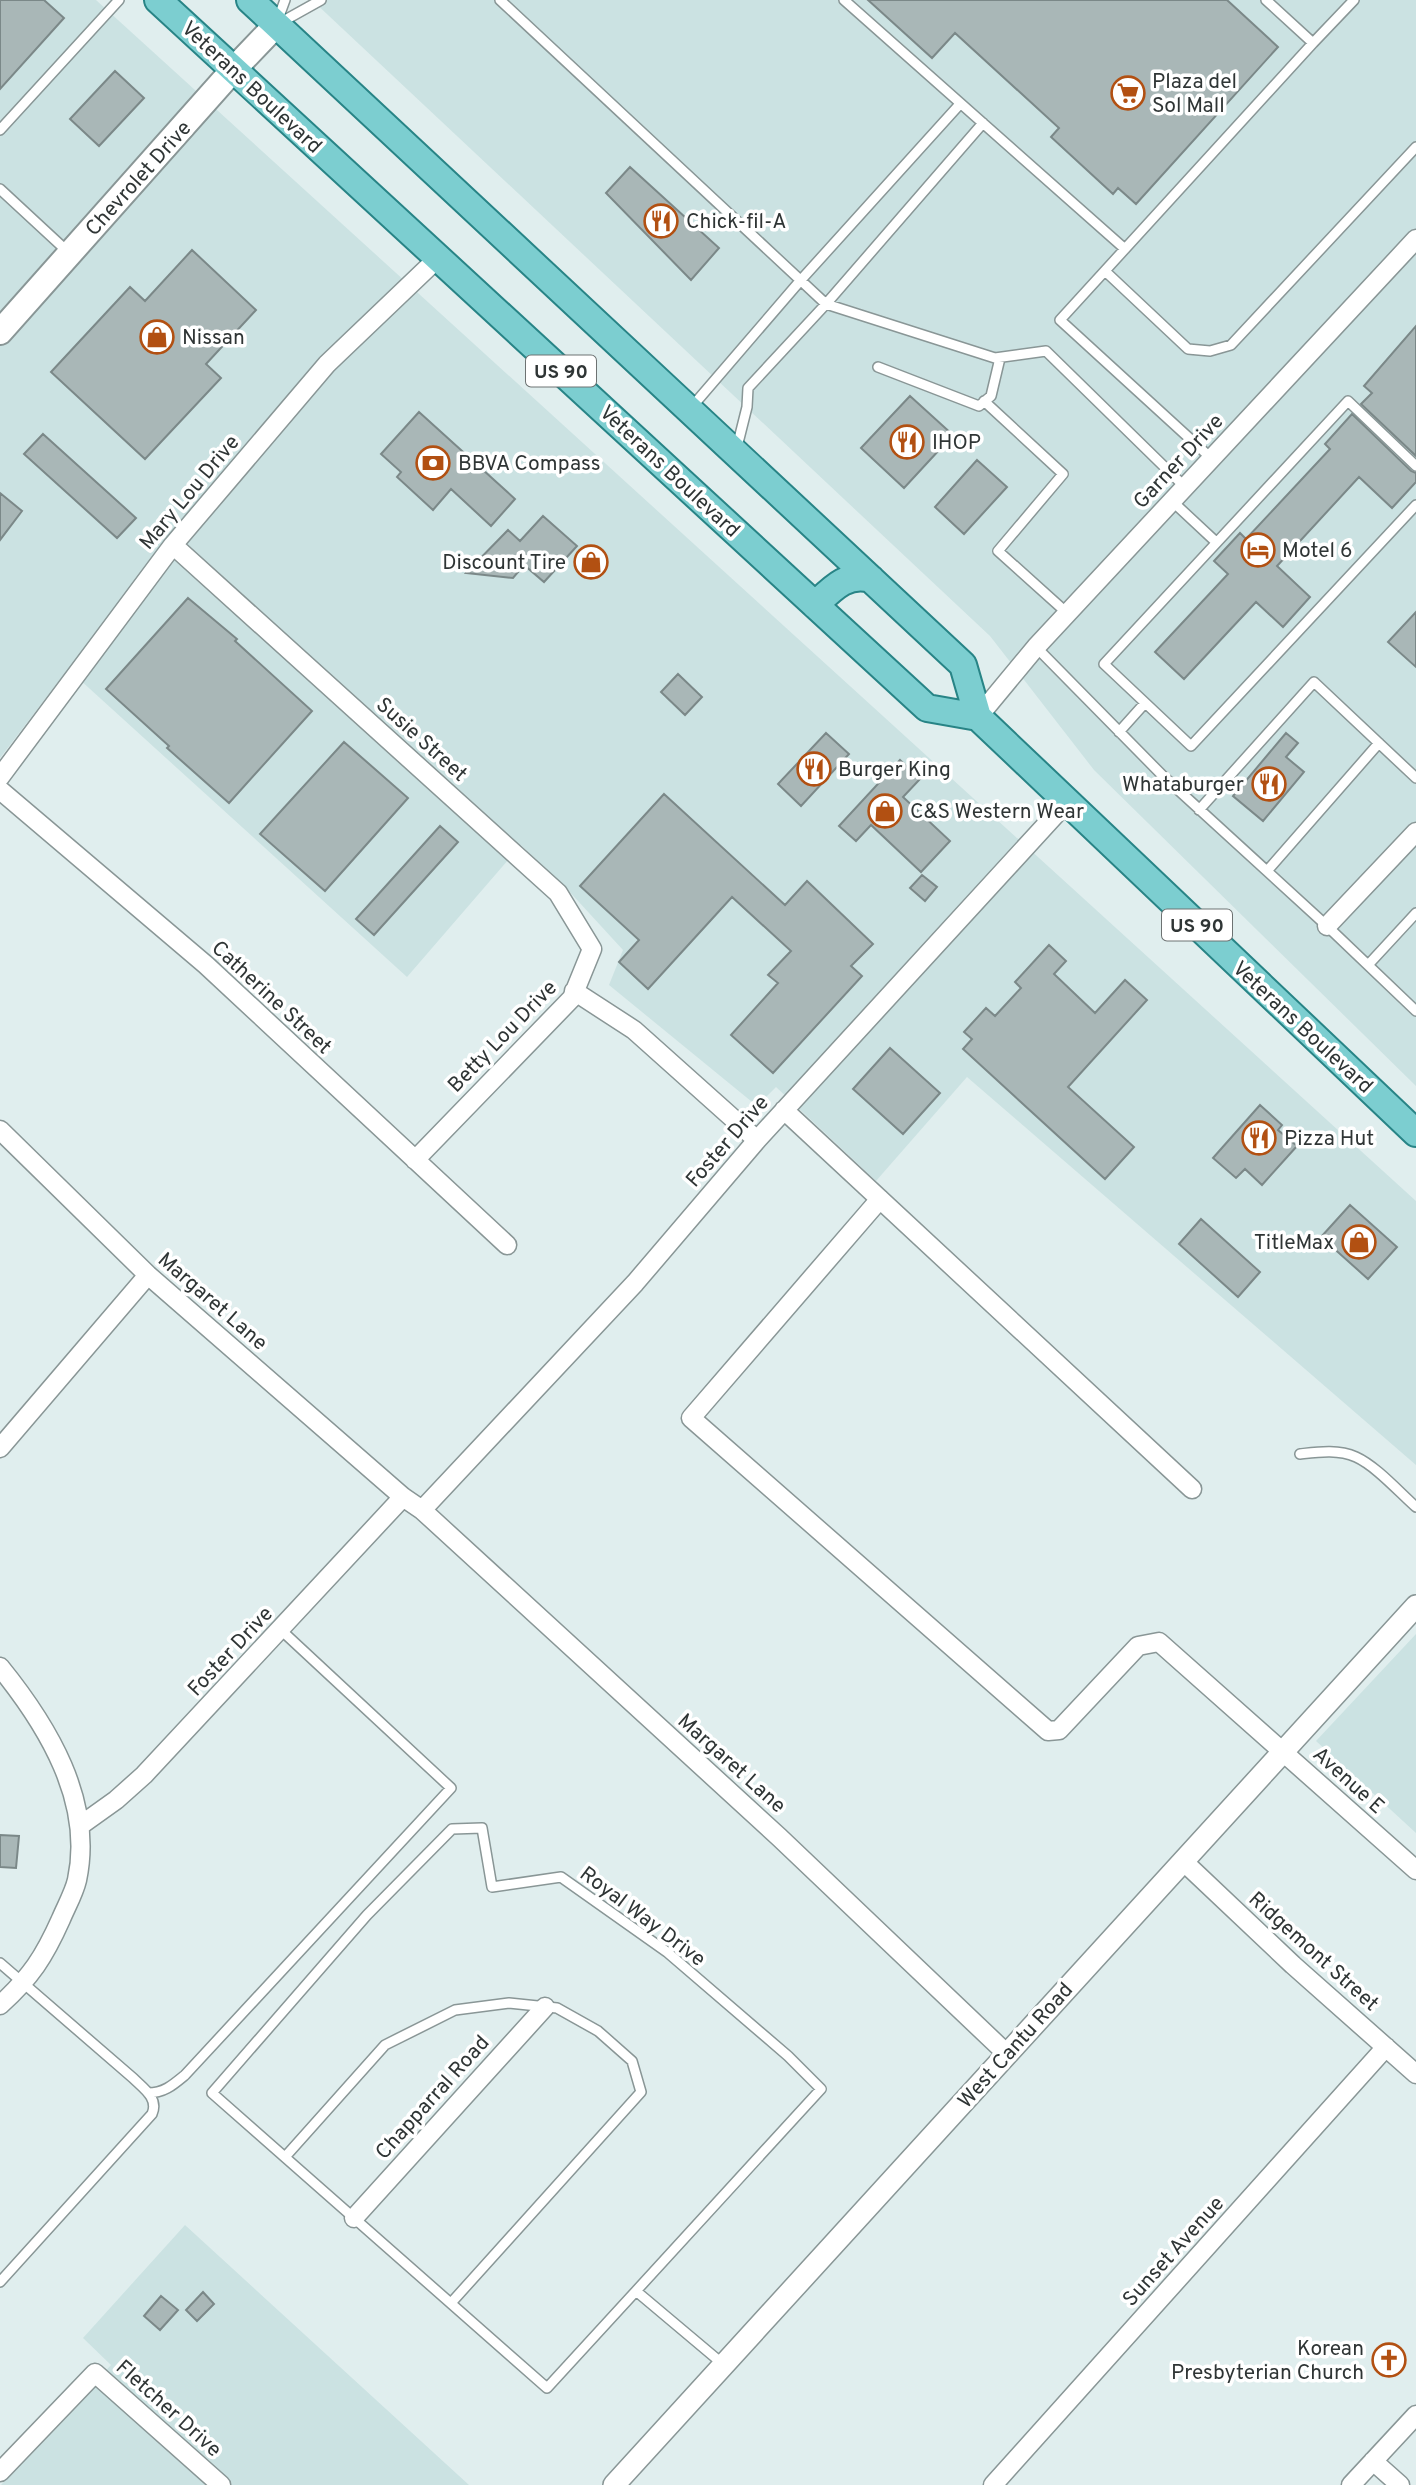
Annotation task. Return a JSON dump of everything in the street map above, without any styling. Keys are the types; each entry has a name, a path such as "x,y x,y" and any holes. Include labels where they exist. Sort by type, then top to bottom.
{"main road":[{"name":"Veterans Boulevard","path":"158,0 927,708 978,718 1416,1133"},
{"name":"US 90","path":"250,0 281,12 690,410 963,665 978,718"},
{"name":"Chevrolet Drive","path":"0,332 281,12"},
{"path":"815,605 832,589 847,580 860,576 871,579"}],"street":[{"name":"Garner Drive","path":"978,718 1035,647 1416,239"},
{"name":"Mary Lou Drive","path":"0,777 173,545 327,364 438,258"},
{"name":"Susie Street","path":"173,545 558,893 592,949 575,991"},
{"name":"Catherine Street","path":"0,790 206,965 507,1245"},
{"name":"Foster Drive","path":"422,1510 635,1283 757,1140 1067,802"},
{"path":"1327,926 1416,832"},
{"name":"Betty Lou Drive","path":"415,1160 572,998 575,991 634,1030 757,1140"},
{"path":"784,1110 1192,1489"},
{"name":"Margaret Lane","path":"0,1130 148,1275 402,1497 422,1510 779,1837 1007,2054"},
{"name":"Avenue E","path":"880,1199 691,1418 1048,1731 1059,1730 1138,1646 1159,1642 1416,1870"},
{"path":"0,1448 148,1275"},
{"name":"Foster Drive","path":"81,1825 116,1800 144,1775 402,1497"},
{"name":"West Cantu Road","path":"614,2485 1416,1606"},
{"path":"0,1667 48,1735 69,1781 81,1825 77,1880 48,1949 24,1984 0,2005"},
{"name":"Ridgemont Street","path":"1183,1861 1293,1965 1416,2074"},
{"name":"Chapparral Road","path":"354,2218 545,2007"},
{"name":"Sunset Avenue","path":"993,2485 1386,2047"},
{"name":"Fletcher Drive","path":"0,2472 95,2373 221,2485"},
{"path":"1351,2485 1416,2415"},
{"path":"1373,2461 1400,2485"}],"lane":[{"path":"0,130 119,0"},
{"path":"281,12 321,0"},
{"path":"500,0 825,304 995,358 1046,351 1185,487"},
{"path":"844,0 1125,249"},
{"path":"1266,0 1313,43"},
{"path":"1211,458 1060,320 1354,0"},
{"path":"690,410 800,281 960,103"},
{"path":"735,452 747,407 748,387 825,304 983,123"},
{"path":"1105,271 1188,349 1210,351 1231,345 1416,147"},
{"path":"0,189 70,254"},
{"path":"877,367 979,406 991,396 1000,358"},
{"path":"984,401 1063,474 998,551 1067,613"},
{"path":"1416,466 1348,401 1104,664 1191,746 1416,505"},
{"path":"1172,501 1216,542"},
{"path":"1035,647 1199,810 1416,1011"},
{"path":"1199,810 1314,682 1416,778"},
{"path":"1119,732 1145,703"},
{"path":"1266,871 1379,743"},
{"path":"1368,965 1416,913"},
{"path":"1300,1454 1329,1451 1356,1457 1379,1473 1416,1507"},
{"path":"149,2093 170,2088 185,2075 451,1788 281,1630"},
{"name":"Royal Way Drive","path":"285,2157 212,2093 367,1915 452,1829 482,1828 492,1886 561,1877 667,1952 789,2056 821,2089 636,2291"},
{"path":"0,1963 149,2093 155,2108 0,2282"},
{"path":"451,2303 641,2092 632,2061 598,2031 557,2008 509,2003 455,2010 385,2045 285,2157 547,2388 636,2291 724,2365"}],"shaded area":[{"path":"0,0 96,0 1416,1201 1416,1465 967,1077 876,1181 776,1087 757,1106 609,985 623,950 567,889 521,845 407,977 68,669 0,758"},
{"path":"312,0 1416,0 1416,1086 1094,770 990,636"},
{"path":"1416,1634 1416,1833 1316,1741"},
{"path":"185,2225 469,2485 1,2485 111,2365 83,2338"}],"building":[{"path":"0,0 44,0 64,18 0,89"},
{"name":"Plaza del Sol Mall","path":"868,0 1227,0 1278,47 1136,204 1118,188 1113,194 1051,137 1059,128 955,33 932,58"},
{"path":"115,71 144,98 99,146 70,119"},
{"name":"Chick-fil-A","path":"630,167 719,248 691,280 606,193"},
{"name":"Nissan","path":"192,250 256,310 206,364 221,378 145,459 51,372 130,287 145,301"},
{"path":"1416,326 1416,456 1361,404 1372,393 1364,386"},
{"name":"IHOP","path":"910,396 953,435 904,488 861,448"},
{"name":"BBVA Compass","path":"419,412 515,499 491,526 451,489 433,510 397,477 401,472 381,454"},
{"name":"Motel 6","path":"1352,414 1416,473 1416,482 1392,508 1359,477 1277,566 1310,597 1283,627 1256,602 1184,679 1155,652 1228,574 1214,561 1240,533 1246,539 1330,449 1325,444"},
{"path":"43,434 136,518 117,538 24,454"},
{"path":"977,460 1007,487 964,534 935,507"},
{"path":"0,493 22,511 0,540"},
{"path":"543,516 577,546 544,582 524,565 513,578 466,573 508,530 520,541"},
{"path":"188,598 237,639 235,641 312,711 229,803 106,689"},
{"path":"1416,612 1416,667 1388,642"},
{"path":"678,674 702,697 685,715 661,692"},
{"name":"Burger King","path":"826,733 849,754 801,806 778,784"},
{"name":"Whataburger","path":"1286,733 1298,743 1286,757 1304,772 1263,821 1233,796"},
{"path":"344,742 408,798 325,891 260,834"},
{"name":"C&S Western Wear","path":"900,760 920,779 903,797 950,841 921,872 871,825 856,841 839,826"},
{"path":"664,794 785,905 807,881 873,944 851,966 862,976 773,1073 731,1035 778,983 768,975 791,951 732,897 648,989 619,962 639,940 580,886"},
{"path":"440,826 458,842 374,935 356,919"},
{"path":"922,875 937,887 925,901 910,888"},
{"path":"1049,945 1066,961 1054,974 1095,1013 1125,980 1147,1000 1068,1087 1134,1147 1105,1179 963,1049 972,1039 964,1032 986,1008 995,1016 1021,988 1015,982"},
{"path":"890,1048 940,1093 903,1134 853,1089"},
{"name":"Pizza Hut","path":"1260,1105 1282,1125 1278,1130 1297,1146 1262,1185 1245,1169 1236,1178 1213,1158"},
{"name":"TitleMax","path":"1350,1205 1397,1247 1368,1279 1321,1237"},
{"path":"1201,1219 1260,1272 1238,1297 1179,1244"},
{"path":"0,1835 19,1836 16,1868 0,1867"},
{"path":"203,2292 214,2304 197,2321 186,2310"},
{"path":"161,2296 178,2310 160,2330 144,2316"}],"place":[{"name":"Plaza del Sol Mall","path":"1128,93"},
{"name":"Chick-fil-A","path":"661,221"},
{"name":"Nissan","path":"157,337"},
{"name":"IHOP","path":"907,442"},
{"name":"BBVA Compass","path":"433,463"},
{"name":"Motel 6","path":"1258,550"},
{"name":"Discount Tire","path":"591,562"},
{"name":"Burger King","path":"814,769"},
{"name":"Whataburger","path":"1269,784"},
{"name":"C&S Western Wear","path":"885,811"},
{"name":"Pizza Hut","path":"1259,1138"},
{"name":"TitleMax","path":"1359,1242"},
{"name":"Korean Presbyterian Church","path":"1389,2360"}]}
